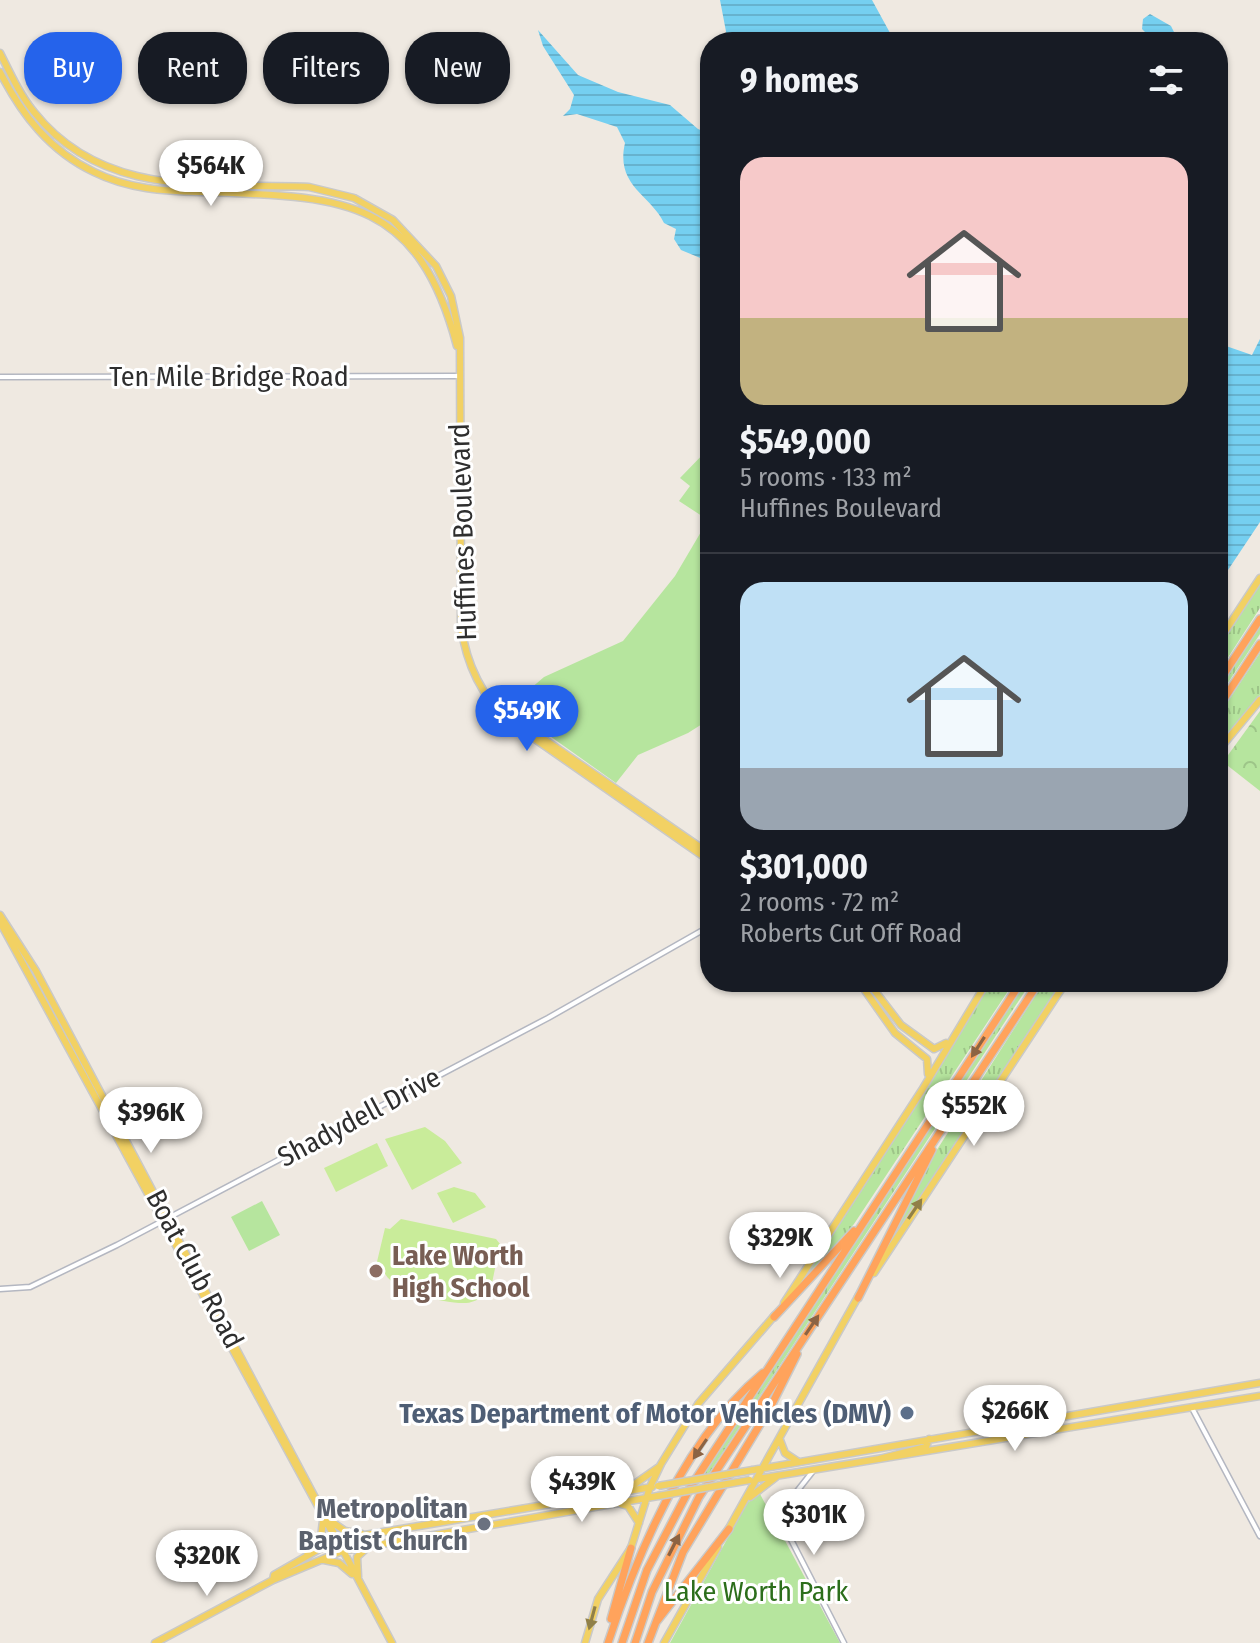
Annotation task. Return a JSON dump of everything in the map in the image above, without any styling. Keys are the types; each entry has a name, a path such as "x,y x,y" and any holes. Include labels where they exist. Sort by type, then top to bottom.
{"highway":[{"path":"1228,668 1260,619"},
{"path":"1228,693 1260,644"},
{"path":"622,1643 647,1570 677,1510 1014,992"},
{"path":"635,1643 652,1592 692,1509 1032,992"},
{"path":"858,1298 933,1148 954,1116 954,1109"},
{"path":"774,1317 866,1217"},
{"path":"648,1643 683,1552 771,1406 798,1345"},
{"path":"607,1643 638,1559 680,1479 725,1414 769,1369"},
{"path":"654,1626 729,1529"},
{"path":"607,1643 619,1583 631,1548"}],"main road":[{"name":"Huffines Boulevard","path":"0,53 25,100 51,132 78,153 116,172 159,181 309,187 354,198 393,220 426,253 442,276 459,325 461,626 473,671 495,706 519,728 700,854"},
{"name":"Huffines Boulevard","path":"0,72 25,116 45,138 77,162 108,178 156,190 316,197 349,206 377,220 401,239 429,271 447,310 458,351"},
{"path":"1228,627 1260,578"},
{"path":"1228,739 1260,700"},
{"name":"Huffines Boulevard","path":"495,706 700,847"},
{"name":"Boat Club Road","path":"0,915 27,955 166,1219"},
{"name":"Boat Club Road","path":"0,922 166,1219 392,1643"},
{"path":"866,992 904,1043 930,1063 922,1090"},
{"path":"875,992 891,1014 928,1047 941,1047 949,1041"},
{"path":"585,1643 598,1599 631,1548 650,1487 661,1464 698,1404 774,1317 922,1090 981,992"},
{"path":"664,1643 858,1298 1059,992"},
{"path":"884,1019 891,1014"},
{"path":"101,1105 134,1154"},
{"path":"289,1565 338,1543 365,1535 1260,1383"},
{"path":"1190,1395 1192,1408"},
{"path":"155,1643 273,1580 342,1551 373,1544 1260,1396"},
{"path":"1147,1402 1149,1415"},
{"path":"1122,1406 1124,1419"},
{"path":"1032,1422 1035,1435"},
{"path":"780,1439 785,1453 797,1461"},
{"path":"875,1461 885,1455 920,1449 929,1444 929,1439"},
{"path":"620,1492 647,1478 661,1464"},
{"path":"745,1502 779,1475"},
{"path":"618,1503 628,1506 639,1523"},
{"path":"461,1518 463,1528"},
{"path":"273,1580 318,1541 326,1520 345,1531 365,1535"},
{"path":"435,1522 436,1533"},
{"path":"358,1581 357,1557 373,1544"},
{"path":"320,1559 339,1563 358,1581"}],"street":[{"name":"Ten Mile Bridge Road","path":"0,377 459,376"},
{"name":"Shadydell Drive","path":"0,1289 30,1287 51,1278 548,1018 700,932"},
{"path":"1192,1408 1260,1536"},
{"path":"814,1470 787,1504 782,1522 844,1643"}],"green space":[{"path":"700,457 700,515 679,501 690,486 680,478"},
{"path":"700,534 700,725 638,755 616,783 509,707 544,677 623,641 675,576"},
{"path":"1260,584 1260,608 1228,658 1228,633"},
{"path":"1260,624 1260,634 1228,683 1228,673"},
{"path":"1260,653 1260,695 1228,735 1228,701"},
{"path":"1260,711 1260,791 1228,766 1228,755"},
{"path":"983,992 1007,992 854,1224 804,1281 805,1274 931,1081"},
{"path":"1019,992 1024,992 708,1475 703,1476"},
{"path":"1038,992 1055,992 879,1261 933,1156"},
{"path":"425,1127 445,1141 462,1163 412,1190 385,1139"},
{"path":"377,1143 388,1166 336,1192 324,1168"},
{"path":"454,1187 475,1193 486,1207 453,1223 437,1193"},
{"path":"262,1201 280,1235 249,1251 231,1217"},
{"path":"401,1219 496,1239 500,1244 490,1293 472,1302 457,1303 418,1294 394,1283 383,1268 376,1266 385,1228 390,1229"},
{"name":"Lake Worth Park","path":"760,1494 840,1643 670,1643 747,1503"}],"water":[{"path":"720,0 872,0 890,32 726,32"},
{"path":"1150,14 1171,26 1174,32 1145,32 1142,29 1143,19"},
{"path":"538,30 578,75 618,92 670,105 700,130 700,258 681,250 674,239 676,229 664,223 630,180 623,158 625,143 617,127 577,114 563,116 570,109 574,95 543,46"},
{"path":"1260,339 1260,522 1228,570 1228,347 1252,355"}],"place":[{"name":"Lake Worth High School","path":"376,1271"},
{"name":"Texas Department of Motor Vehicles (DMV)","path":"907,1413"},
{"name":"Metropolitan Baptist Church","path":"484,1524"}]}
